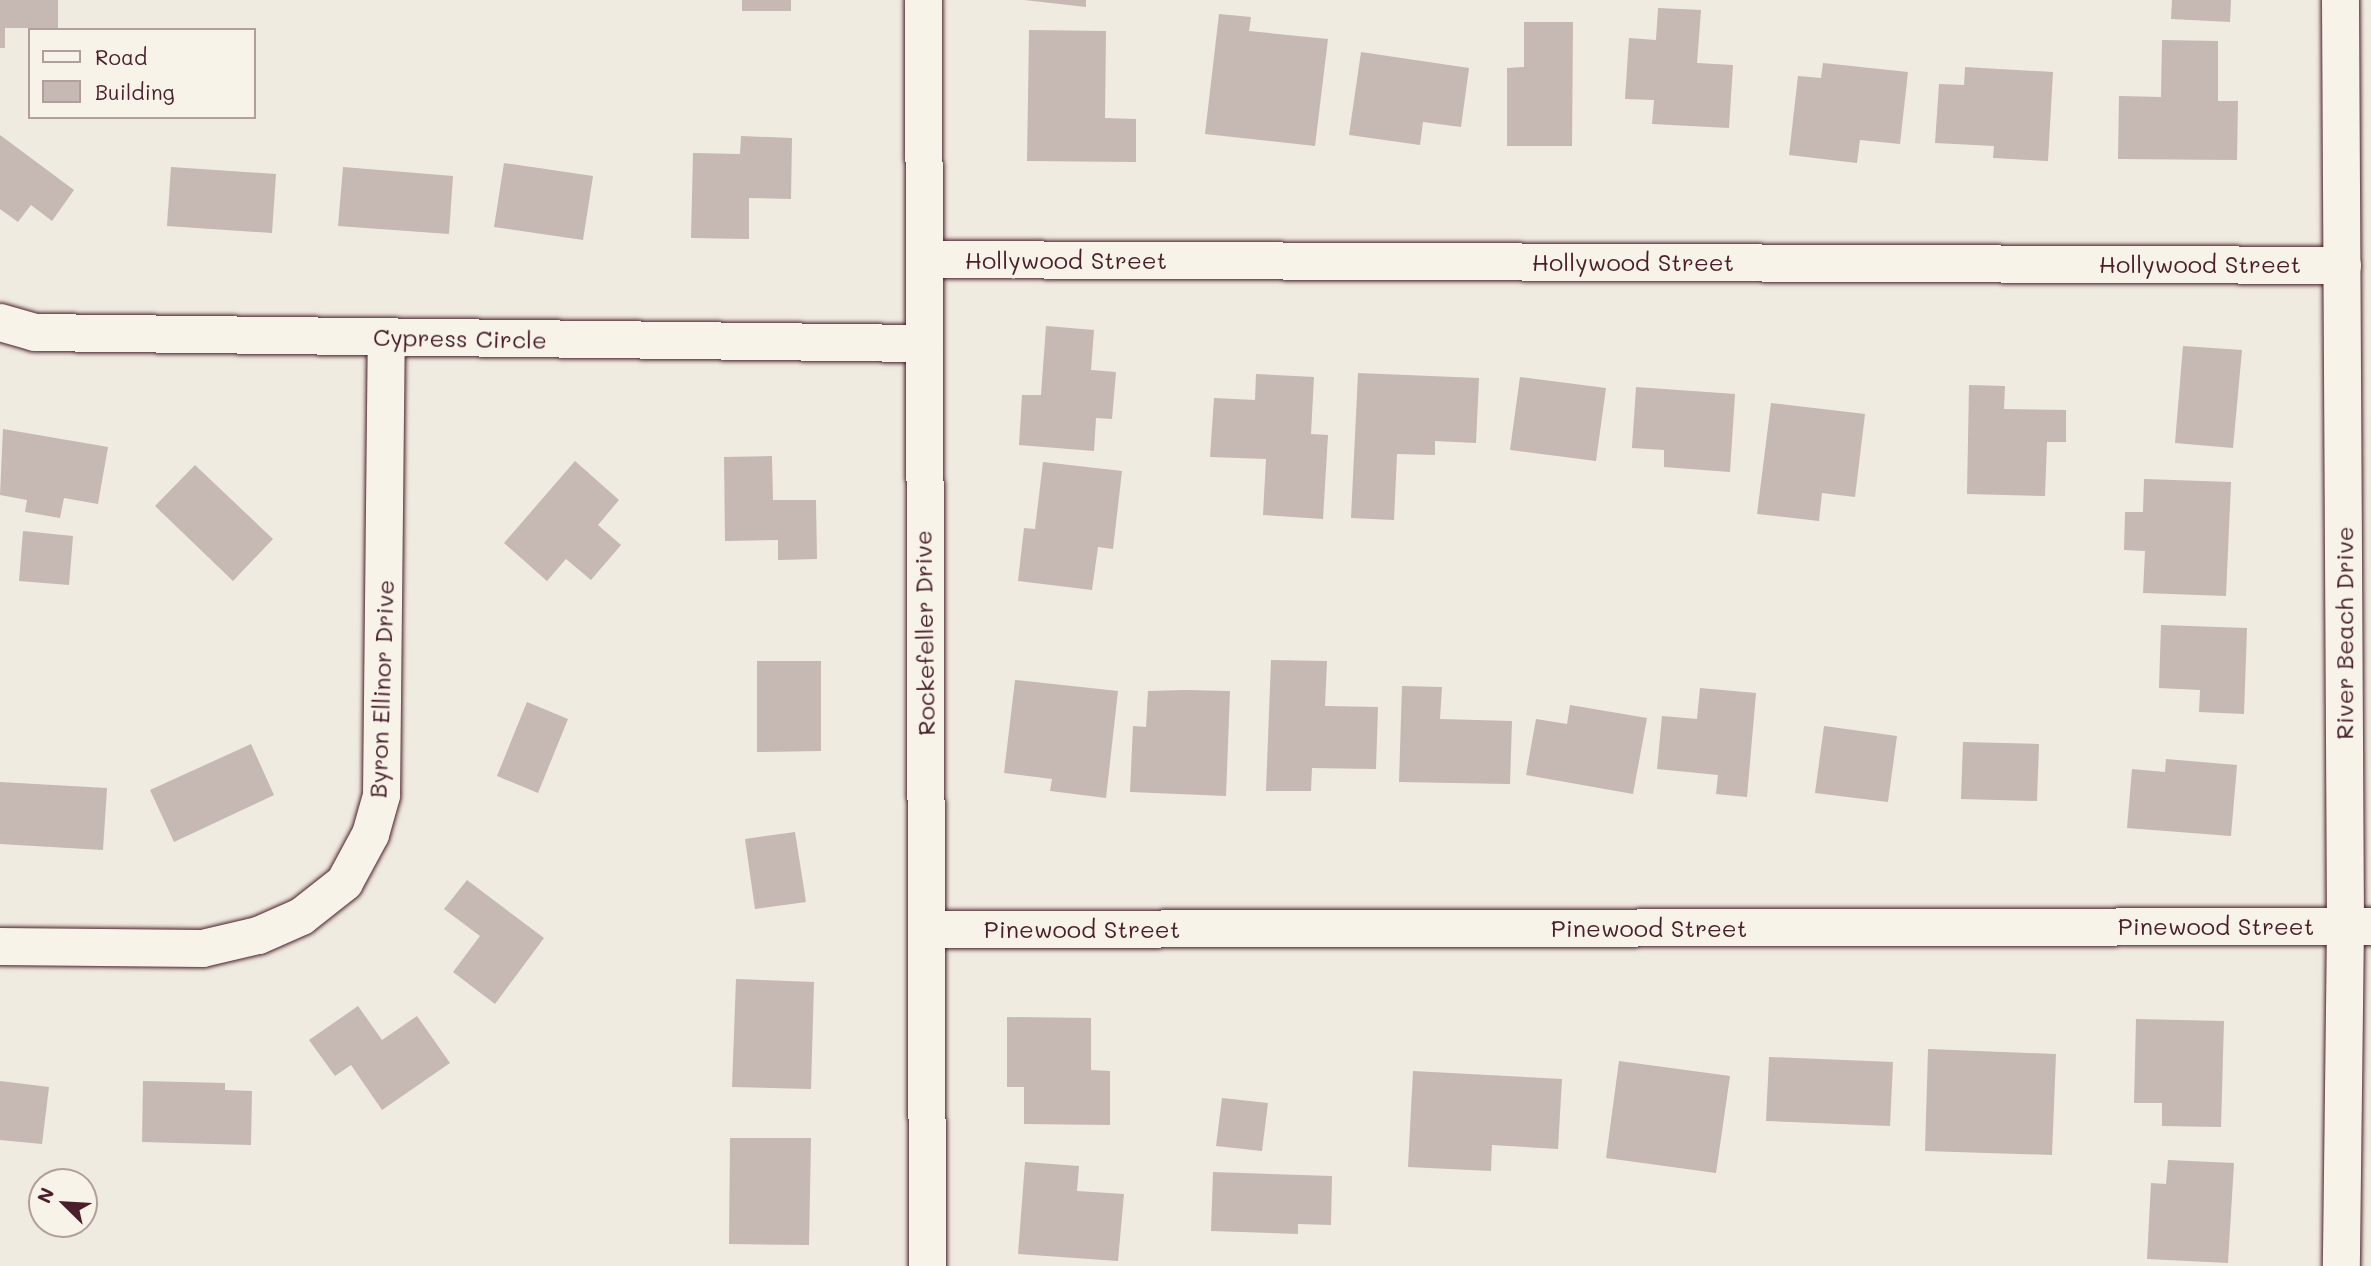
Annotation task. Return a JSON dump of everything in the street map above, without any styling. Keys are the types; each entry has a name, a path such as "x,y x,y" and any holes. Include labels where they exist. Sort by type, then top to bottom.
{"street":[{"name":"Rockefeller Drive","path":"923,0 924,259 921,343 927,929 927,1266"},
{"name":"River Beach Drive","path":"2340,0 2342,265 2358,926 2341,1266"},
{"name":"Hollywood Street","path":"924,259 2342,265"},
{"name":"Cypress Circle","path":"0,322 34,332 921,343"},
{"name":"Byron Ellinor Drive","path":"0,946 202,948 258,935 301,916 344,882 370,834 381,794 386,337"},
{"name":"Pinewood Street","path":"927,929 2358,926"}],"building":[{"path":"0,0 58,0 58,28 5,28 5,48 0,48"},
{"path":"742,0 791,0 791,11 742,11"},
{"path":"1024,0 1086,0 1086,7"},
{"path":"2172,0 2231,0 2230,22 2171,19"},
{"path":"1658,8 1701,10 1697,63 1733,65 1729,128 1652,124 1654,100 1625,99 1629,38 1656,40"},
{"path":"1219,14 1251,17 1249,31 1328,39 1315,146 1205,134"},
{"path":"1524,22 1573,22 1572,146 1507,146 1507,68 1524,67"},
{"path":"1029,30 1106,31 1105,118 1136,119 1136,162 1027,161"},
{"path":"2162,40 2218,41 2218,101 2238,101 2237,160 2118,159 2119,96 2161,97"},
{"path":"1361,52 1469,68 1461,127 1423,122 1420,145 1349,135"},
{"path":"1823,63 1908,72 1900,144 1860,140 1857,163 1789,155 1798,76 1821,78"},
{"path":"1965,67 2053,72 2048,161 1993,158 1994,146 1935,143 1939,84 1964,85"},
{"path":"0,135 74,190 52,221 31,205 18,222 0,209"},
{"path":"741,136 792,138 791,199 749,198 749,239 691,238 693,153 740,154"},
{"path":"504,163 593,176 583,240 494,227"},
{"path":"171,167 276,174 272,233 167,226"},
{"path":"343,167 453,176 449,234 338,226"},
{"path":"1046,326 1094,330 1091,370 1116,372 1112,419 1096,418 1094,451 1019,445 1022,395 1041,395"},
{"path":"2183,346 2242,350 2233,448 2175,443"},
{"path":"1358,373 1479,378 1476,443 1435,441 1435,455 1397,454 1394,520 1351,518"},
{"path":"1256,374 1314,377 1311,434 1328,435 1323,519 1263,515 1266,459 1210,457 1214,398 1255,400"},
{"path":"1520,377 1606,388 1596,461 1510,450"},
{"path":"1969,385 2005,386 2004,409 2066,410 2066,442 2047,442 2045,496 1967,494"},
{"path":"1636,387 1735,394 1730,472 1664,467 1664,450 1632,448"},
{"path":"1771,403 1865,414 1855,497 1822,493 1819,521 1757,514"},
{"path":"3,429 108,447 98,504 64,498 60,518 25,512 27,500 0,495"},
{"path":"772,456 773,500 816,500 817,559 778,560 778,540 725,541 724,457"},
{"path":"575,461 619,500 598,525 621,545 591,580 566,559 547,581 504,543"},
{"path":"1043,462 1122,471 1113,549 1098,547 1092,590 1018,581 1024,528 1035,529"},
{"path":"195,465 273,539 233,581 155,506"},
{"path":"2144,479 2231,482 2226,596 2143,593 2145,551 2124,550 2125,512 2143,512"},
{"path":"23,531 73,536 69,585 19,581"},
{"path":"2161,625 2247,628 2244,714 2199,712 2200,690 2159,688"},
{"path":"1271,660 1327,661 1325,706 1378,707 1376,769 1312,768 1311,791 1266,791"},
{"path":"757,661 821,661 821,751 757,752"},
{"path":"1015,680 1118,691 1106,798 1050,791 1052,779 1004,773"},
{"path":"1402,686 1442,687 1440,719 1512,721 1510,784 1399,782"},
{"path":"1700,688 1756,693 1747,797 1716,794 1718,775 1657,769 1662,716 1697,719"},
{"path":"1148,691 1230,691 1226,796 1130,792 1133,726 1146,727"},
{"path":"527,702 568,719 538,793 497,776"},
{"path":"1570,705 1647,718 1633,794 1526,775 1536,719 1567,724"},
{"path":"1824,726 1897,736 1888,802 1815,793"},
{"path":"1963,742 2039,744 2037,801 1961,799"},
{"path":"251,744 274,795 174,842 150,790"},
{"path":"2166,759 2237,765 2231,836 2127,828 2132,769 2165,772"},
{"path":"0,782 107,788 103,850 0,844"},
{"path":"795,832 806,902 755,909 745,839"},
{"path":"467,880 544,938 495,1004 453,972 480,936 444,909"},
{"path":"736,979 814,982 811,1089 732,1087"},
{"path":"358,1006 382,1040 417,1016 450,1063 382,1110 351,1065 335,1076 309,1040"},
{"path":"1007,1017 1091,1018 1091,1070 1110,1071 1110,1125 1024,1124 1024,1087 1007,1087"},
{"path":"2136,1019 2224,1021 2221,1127 2162,1126 2162,1103 2134,1103"},
{"path":"1928,1049 2056,1054 2052,1155 1925,1151"},
{"path":"1769,1057 1893,1062 1890,1126 1766,1121"},
{"path":"1619,1061 1730,1076 1716,1173 1606,1158"},
{"path":"1413,1071 1562,1079 1558,1149 1492,1145 1491,1171 1408,1167"},
{"path":"0,1081 49,1087 42,1144 0,1140"},
{"path":"143,1081 225,1083 225,1090 252,1091 251,1145 142,1142"},
{"path":"1222,1098 1268,1103 1262,1151 1216,1146"},
{"path":"730,1138 811,1138 809,1245 729,1244"},
{"path":"2168,1160 2234,1163 2228,1263 2147,1259 2151,1183 2166,1184"},
{"path":"1025,1162 1079,1166 1077,1191 1124,1194 1118,1261 1018,1254"},
{"path":"1213,1172 1332,1176 1331,1225 1298,1224 1298,1234 1211,1231"}]}
